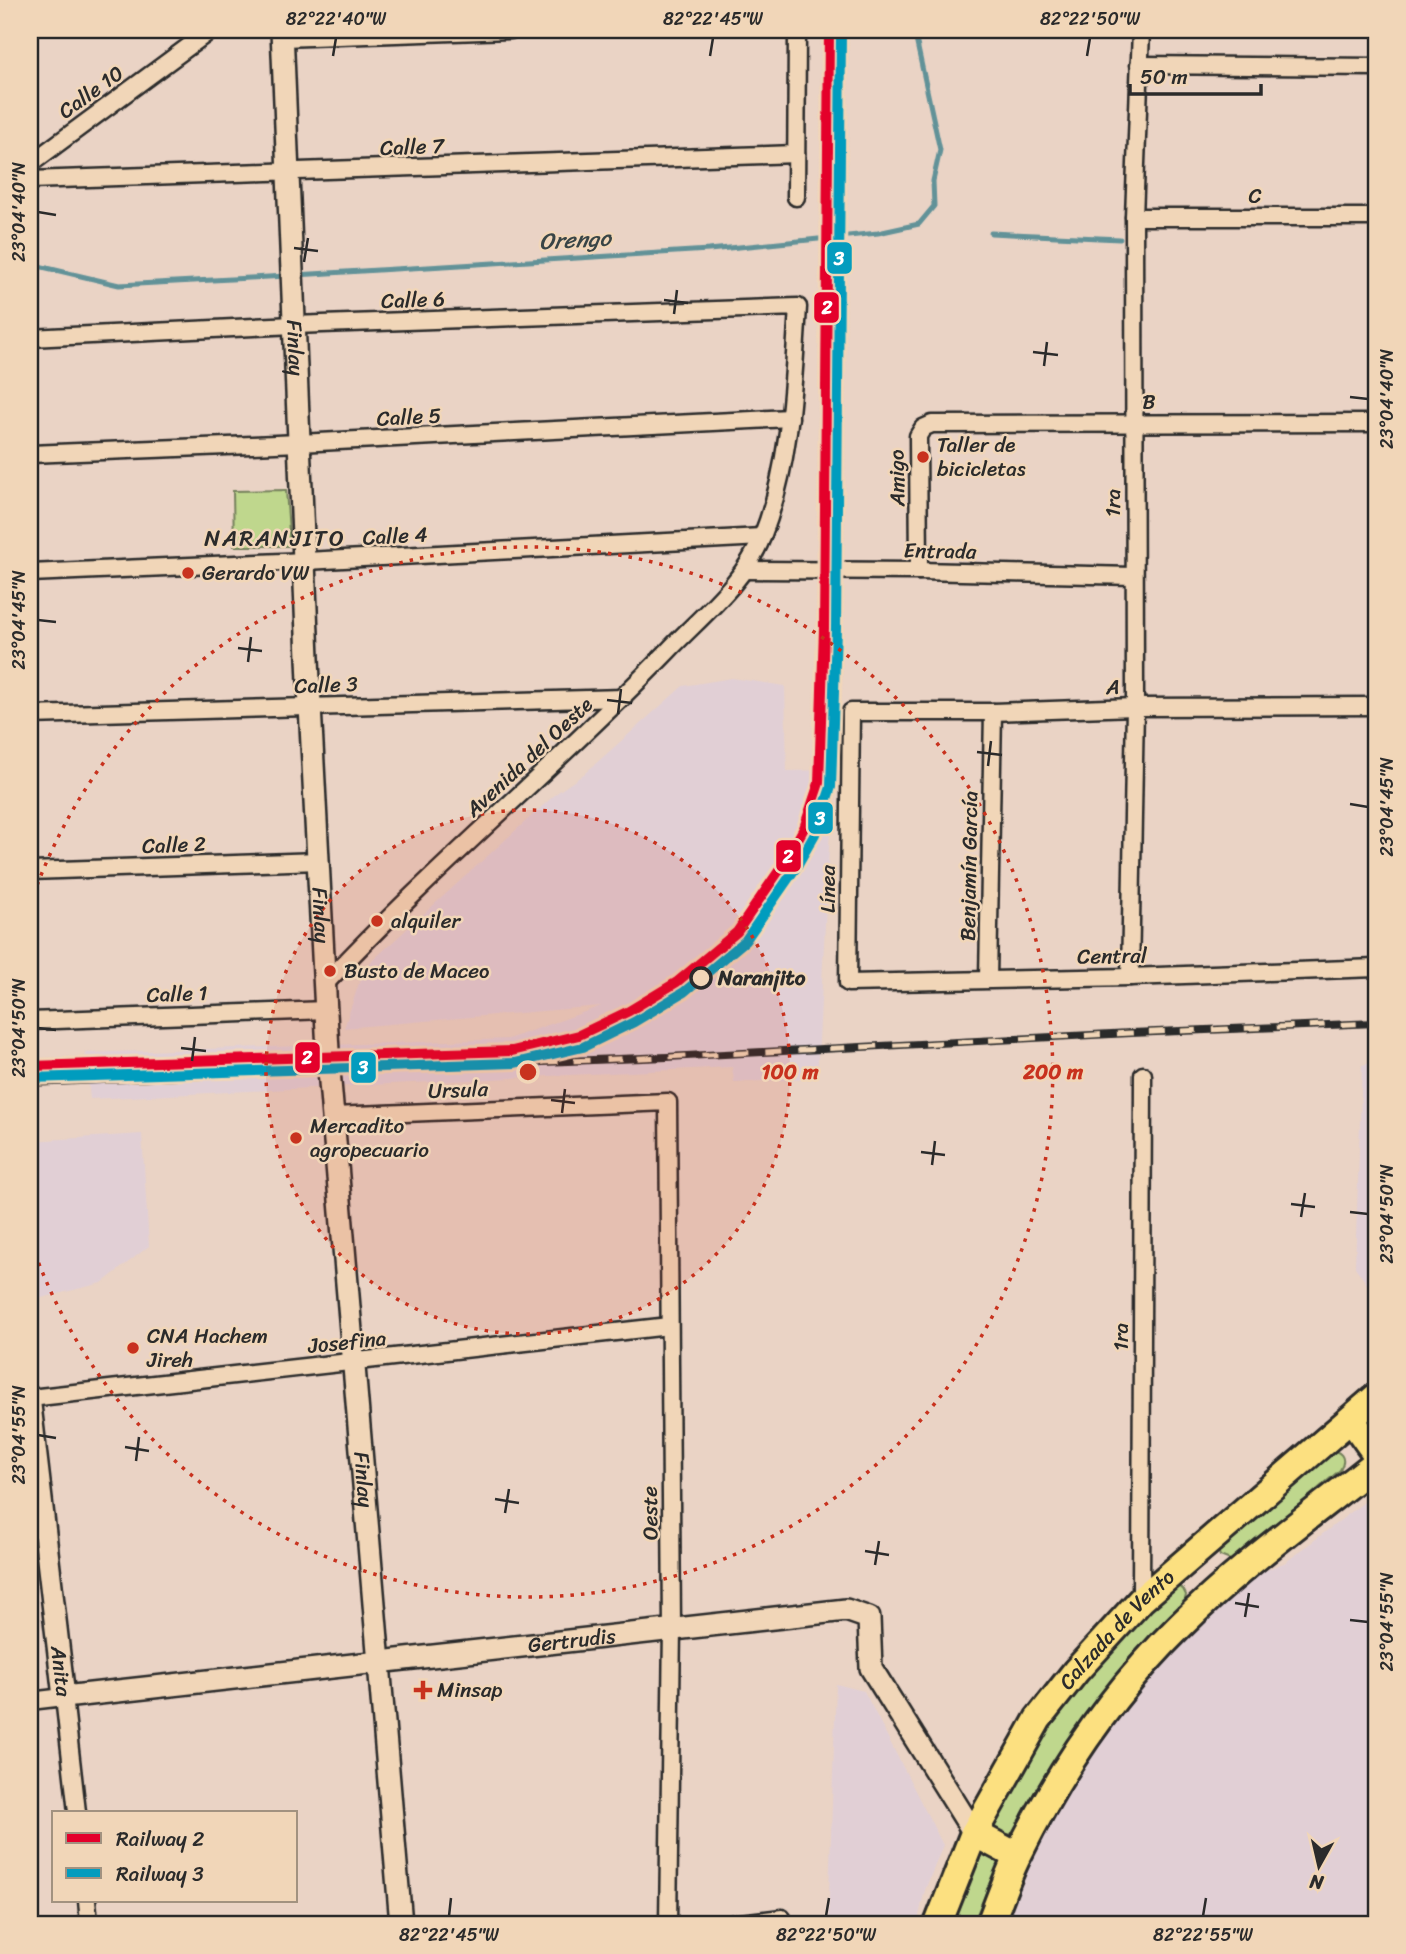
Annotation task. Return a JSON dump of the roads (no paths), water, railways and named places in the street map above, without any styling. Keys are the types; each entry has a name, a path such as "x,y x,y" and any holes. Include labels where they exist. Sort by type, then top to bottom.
{"main road":[{"name":"Calzada de Vento","path":"938,1924 974,1833 1038,1719 1084,1661 1141,1600 1376,1397"},
{"path":"1351,1419 1376,1454"},
{"name":"Calzada de Vento","path":"989,1924 1017,1856 1083,1740 1152,1656 1218,1590 1376,1462"},
{"path":"974,1833 1017,1856"}],"street":[{"name":"Calle 10","path":"30,164 211,30"},
{"path":"282,34 510,30"},
{"path":"796,197 797,30"},
{"name":"1ra","path":"1130,977 1135,707 1135,217 1141,30"},
{"name":"Finlay","path":"282,34 310,706 333,1116 401,1924"},
{"path":"1139,65 1376,67"},
{"name":"Calle 7","path":"30,180 796,154"},
{"name":"C","path":"1135,217 1376,217"},
{"name":"Calle 6","path":"30,338 294,325 798,307"},
{"name":"Avenida del Oeste","path":"326,984 463,848 623,698 745,570 762,537 781,474 790,418 798,307"},
{"name":"Calle 5","path":"30,454 790,418"},
{"name":"B","path":"923,428 932,424 1135,422 1376,424"},
{"name":"Amigo","path":"919,571 918,436 923,428"},
{"name":"Calle 4","path":"30,573 762,537"},
{"name":"Entrada","path":"745,570 1133,576"},
{"name":"Calle 3","path":"30,715 623,698"},
{"name":"A","path":"851,712 1376,706"},
{"name":"Línea","path":"848,983 851,712"},
{"name":"Benjamín García","path":"988,979 993,712"},
{"name":"Calle 2","path":"30,871 319,861"},
{"name":"Central","path":"848,983 1376,968"},
{"name":"Calle 1","path":"30,1021 327,1010"},
{"name":"1ra","path":"1141,1600 1143,1075"},
{"name":"Ursula","path":"333,1116 668,1102"},
{"name":"Oeste","path":"668,1102 672,1628 668,1924"},
{"name":"Josefina","path":"30,1398 669,1326"},
{"name":"Anita","path":"30,1405 36,1493 77,1811"},
{"name":"Gertrudis","path":"30,1701 846,1610 869,1618 871,1668 974,1833"},
{"path":"87,1902 89,1924"},
{"path":"732,1924 782,1918"}],"waterway":[{"name":"Orengo","path":"296,275 709,250 878,233 919,224 934,206 933,181 940,150 914,30"},
{"path":"991,233 1120,239"},
{"name":"Orengo","path":"30,264 119,285 286,276"}],"railway":[{"path":"30,1083 667,1057 1376,1023"}],"rail line":[{"name":"2","path":"30,1066 512,1051 579,1035 629,1011 677,982 737,932 785,862 804,828 819,783 824,628 829,30"},
{"name":"3","path":"30,1078 515,1063 583,1047 634,1022 684,992 745,941 795,869 815,834 831,787 836,628 841,30"}],"place":[{"name":"Taller de bicicletas","path":"923,457"},
{"name":"Gerardo VW","path":"188,573"},
{"name":"alquiler","path":"377,921"},
{"name":"Busto de Maceo","path":"330,971"},
{"name":"Naranjito","path":"701,978"},
{"name":"Mercadito agropecuario","path":"296,1138"},
{"name":"CNA Hachem Jireh","path":"133,1348"},
{"name":"Minsap","path":"423,1690"}],"district":[{"name":"NARANJITO","path":"275,538"}]}
